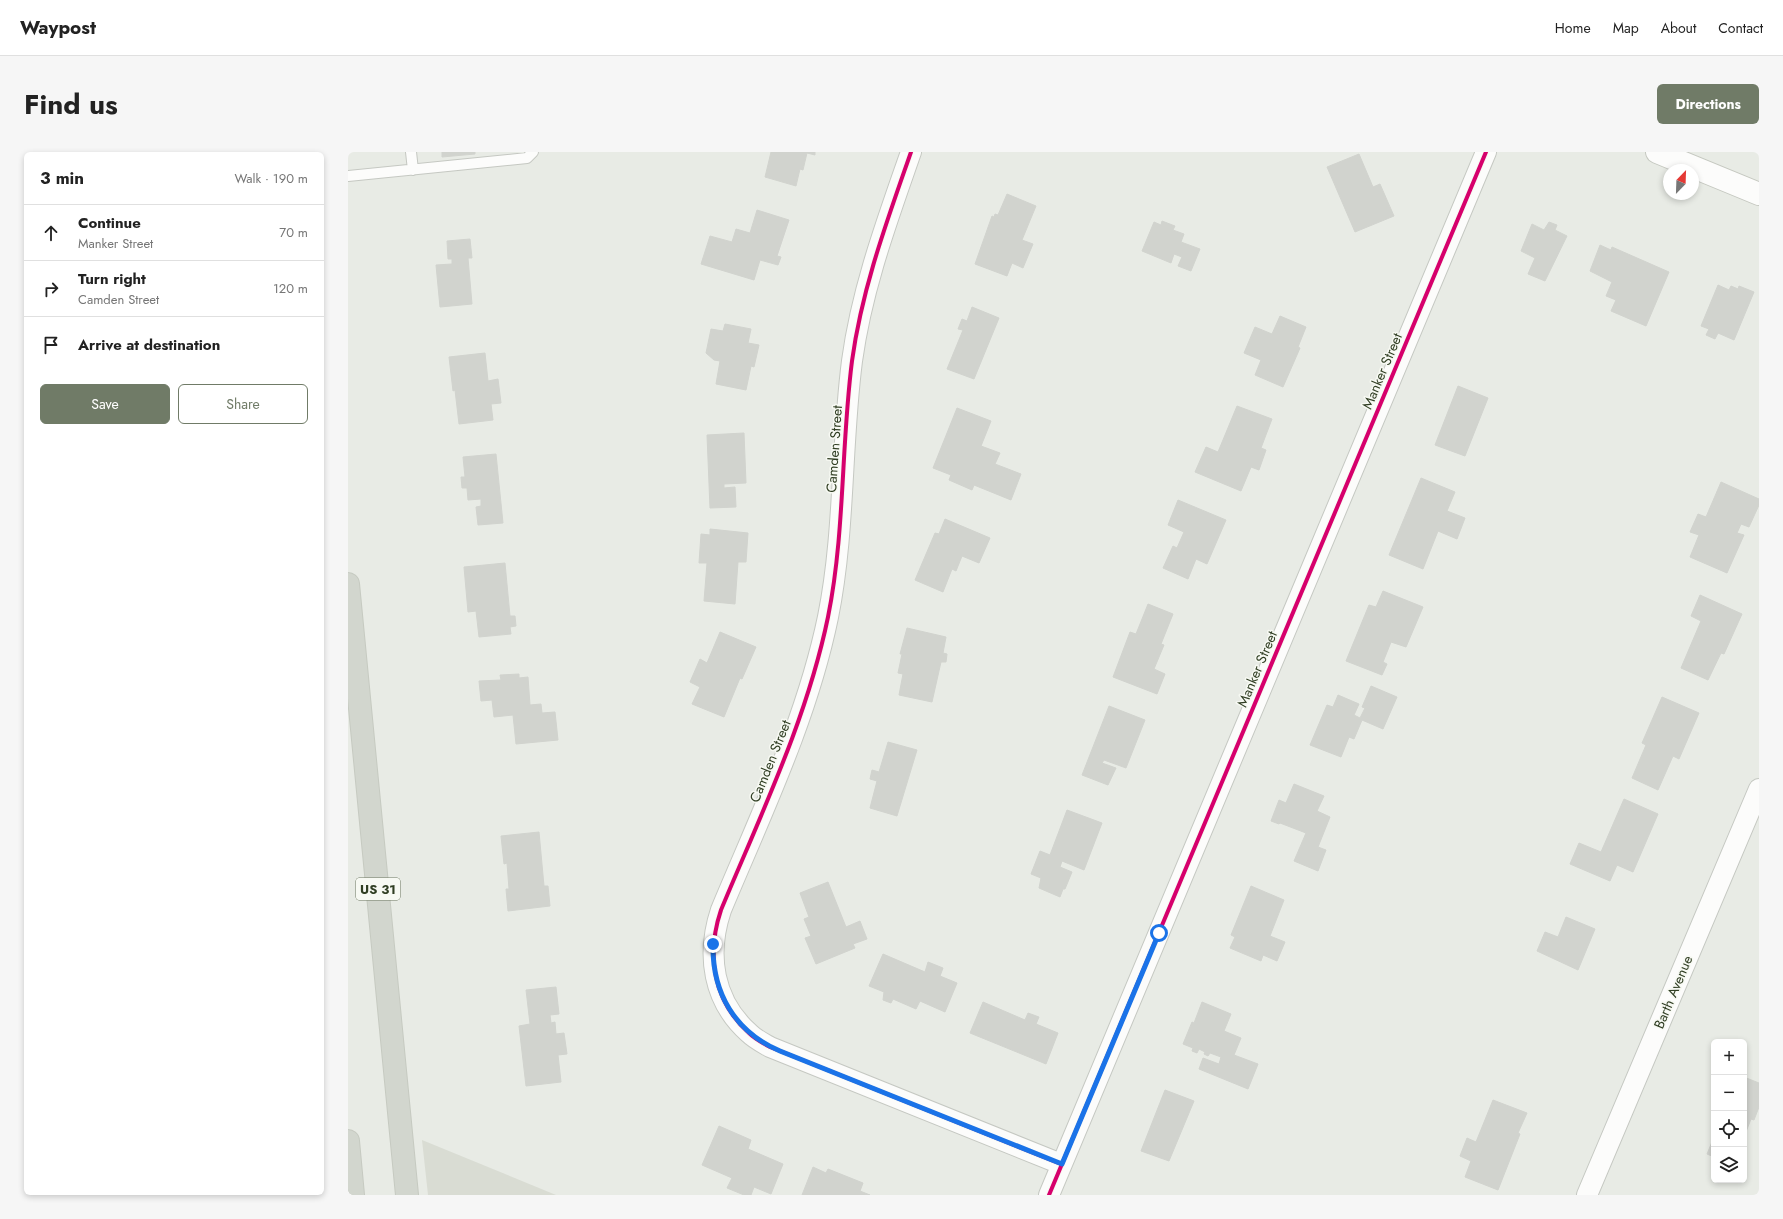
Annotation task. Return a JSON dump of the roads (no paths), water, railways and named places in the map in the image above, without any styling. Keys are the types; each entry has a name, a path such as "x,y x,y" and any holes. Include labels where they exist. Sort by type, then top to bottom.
{"main road":[{"path":"1660,153 1759,194"},
{"name":"US 31","path":"348,584 407,1195"},
{"path":"348,1141 351,1187"}],"street":[{"name":"Camden Street","path":"911,152 875,257 859,318 849,396 838,549 828,617 818,660 802,713 786,755 721,910 713,938 714,966 723,999 735,1018 751,1035 770,1047 1062,1164"},
{"name":"Manker Street","path":"1048,1195 1486,152"},
{"name":"Barth Avenue","path":"1587,1195 1759,789"}],"lane":[{"path":"411,152 413,170"},
{"path":"348,176 527,158 533,152"}]}
